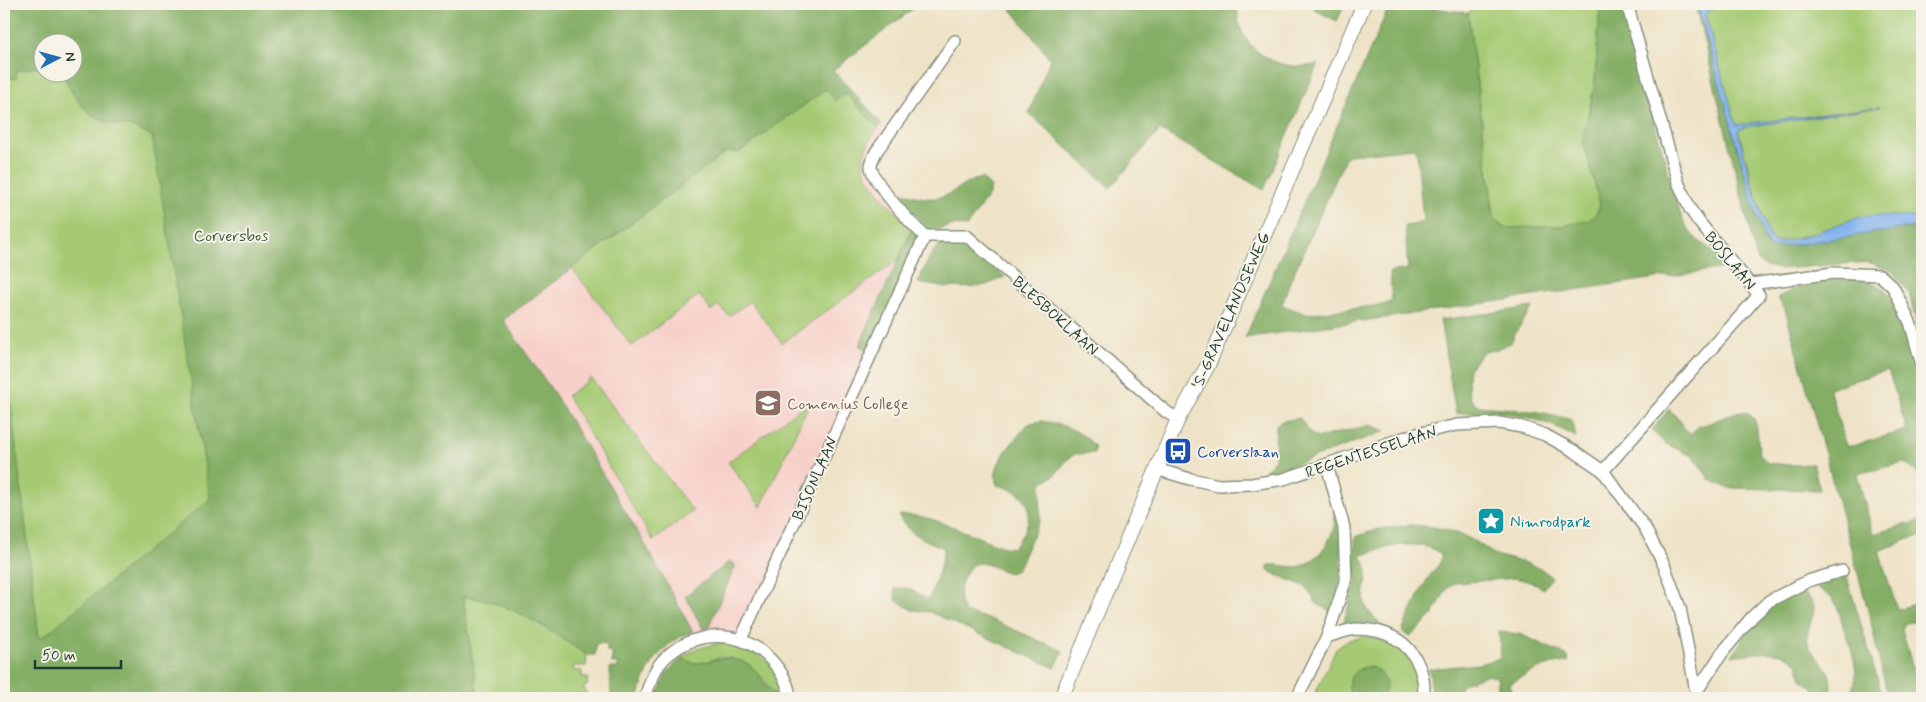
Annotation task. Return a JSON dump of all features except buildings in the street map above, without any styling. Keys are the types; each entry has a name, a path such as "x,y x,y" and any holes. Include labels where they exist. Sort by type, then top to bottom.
{"street":[{"name":"'S-GRAVELANDSEWEG","path":"1061,698 1156,469 1178,419 1208,366 1364,4"},
{"name":"BOSLAAN","path":"1603,471 1759,295 1690,209 1678,182 1627,4"},
{"path":"925,236 913,226 875,178 871,165 876,152 955,41"},
{"name":"BLESBOKLAAN","path":"925,236 967,236 1165,411 1178,419"},
{"name":"BISONLAAN","path":"741,640 925,236"},
{"path":"1752,284 1833,273 1880,275 1893,287 1910,322 1922,366"},
{"name":"REGENTESSELAAN","path":"1156,469 1190,479 1228,485 1252,484 1284,479 1412,435 1457,425 1499,423 1522,427 1545,435 1574,451 1603,471 1646,528 1664,565 1680,608 1695,695"},
{"path":"1297,698 1327,637 1346,579 1344,528 1326,465"},
{"path":"1695,695 1722,653 1768,601 1808,581 1842,571"},
{"path":"1327,637 1355,629 1384,632 1407,645 1416,657 1423,675 1424,694 1422,698"},
{"path":"645,698 651,678 663,661 678,648 697,639 714,636 741,640 763,651 780,669 790,692 790,698"}],"shaded area":[{"path":"833,71 882,124 887,136 871,165 925,236 741,639 697,639 646,546 554,393 503,320"}],"green space":[{"name":"Corversbos","path":"4,4 919,4 727,151 740,152 826,88 846,93 878,128 869,141 865,152 863,163 866,174 885,200 912,230 898,260 782,343 750,301 729,316 718,305 711,311 699,295 632,346 572,268 4,698"},
{"name":"Corversbos","path":"4,4 919,4 833,70 882,124 878,128 846,93 835,100 826,89 740,152 726,152 503,320 554,393 646,546 693,632 682,636 664,649 650,667 639,698 613,698 611,695 610,668 618,668 618,664 612,663 612,653 607,652 607,644 596,643 595,655 587,655 544,627 512,610 496,603 463,597 478,698 4,698 4,347 39,637 43,637 210,499 152,136 130,127 105,122 89,112 76,99 67,82 82,82 82,32 32,32 32,68 16,71 17,78 4,78"},
{"path":"1007,4 1238,4 1238,20 1243,33 1251,45 1262,55 1288,65 1318,64 1264,190 1160,130 1110,188 1029,113 1050,59"},
{"path":"1313,4 1345,4 1337,21 1315,10"},
{"path":"1390,4 1407,4 1468,13 1494,217 1500,225 1506,228 1562,226 1589,220 1598,211 1600,204 1583,140 1595,83 1600,4 1621,4 1679,210 1687,228 1697,240 1727,260 1726,268 1245,338","holes":["1414,148 1417,154 1423,221 1405,226 1408,269 1390,272 1392,301 1383,305 1306,314 1282,305 1289,284 1345,159 1350,155"]},
{"path":"1470,4 1600,4 1595,83 1583,140 1600,204 1595,215 1590,220 1561,226 1512,228 1502,226 1494,217 1468,13 1470,13"},
{"path":"1695,4 1697,4 1756,214 1768,246 1772,248 1922,226 1922,346 1909,293 1892,271 1868,262 1780,269 1765,266 1757,261"},
{"path":"1742,4 1922,4 1922,218 1860,218 1815,233 1776,242 1770,239 1738,130 1743,127 1880,107 1736,125 1705,14 1712,9"},
{"path":"982,178 991,187 989,195 966,227 954,225 928,231 897,193 926,198 942,197 976,179"},
{"path":"912,230 918,238 873,352 859,346"},
{"path":"949,240 967,244 1005,277 978,287 942,287 918,283 933,252 937,247"},
{"path":"1856,278 1885,289 1896,304 1922,388 1922,484 1913,469 1904,463 1857,474 1873,534 1922,520 1922,536 1879,551 1897,609 1922,602 1922,621 1905,623 1902,629 1917,684 1922,689 1922,698 1888,698 1868,610 1785,309 1778,299 1778,297 1788,292 1807,285","holes":["1888,370 1907,430 1852,446 1846,446 1830,388"]},
{"path":"1533,307 1515,333 1511,343 1495,350 1483,352 1469,369 1469,397 1480,406 1538,412 1571,420 1576,437 1548,424 1518,415 1487,412 1456,414 1440,320"},
{"path":"591,378 693,511 653,541 567,396"},
{"path":"811,400 761,507 728,462"},
{"path":"1669,409 1683,424 1681,426 1691,434 1698,426 1732,414 1744,412 1749,414 1755,422 1760,454 1764,459 1768,463 1790,465 1813,464 1820,490 1727,488 1709,479 1694,457 1666,444 1652,430"},
{"path":"1300,418 1310,434 1318,438 1370,425 1386,431 1290,466 1265,471 1275,459 1276,425 1282,421"},
{"path":"1041,421 1078,432 1095,447 1094,453 1075,454 1067,460 1054,476 1041,483 1040,520 1017,570 1010,573 984,564 975,564 967,572 961,584 959,597 965,612 992,620 1063,651 1055,668 930,612 912,610 896,600 895,589 908,589 929,599 940,569 944,548 925,540 907,528 899,516 901,515 922,517 998,545 1013,548 1026,527 1029,509 1026,501 1020,495 1010,489 997,485 997,469 1010,445 1027,425"},
{"path":"1334,510 1341,537 1341,576 1332,613 1316,603 1306,587 1272,573 1267,569 1269,565 1303,566 1315,558 1325,546 1332,532"},
{"path":"1410,525 1427,526 1460,534 1496,555 1534,566 1552,577 1543,589 1537,584 1516,578 1455,583 1446,590 1433,615 1410,637 1402,631 1423,587 1440,562 1441,554 1422,546 1401,545 1391,547 1360,556 1365,562 1367,569 1364,601 1370,613 1380,623 1359,623 1342,628 1355,583 1355,537 1379,529"},
{"path":"729,562 734,563 735,567 708,628 703,629 685,596"},
{"path":"1846,574 1883,698 1845,698 1855,683 1856,674 1853,656 1837,606 1828,595 1815,586"},
{"path":"1800,591 1809,597 1813,603 1813,616 1808,630 1809,646 1828,671 1833,698 1819,698 1815,690 1802,679 1796,662 1788,656 1764,653 1732,656 1762,615 1775,604"},
{"path":"463,597 496,603 512,610 544,627 587,655 586,666 574,666 573,670 582,671 582,677 588,678 587,686 584,686 584,690 588,698 478,698"},
{"path":"1499,632 1520,634 1566,655 1569,659 1568,662 1552,664 1538,669 1510,684 1512,698 1499,698 1497,677 1486,675 1462,685 1454,698 1430,698 1429,669 1478,664 1501,658"},
{"path":"1363,637 1387,641 1406,655 1413,664 1417,674 1414,698 1382,698 1386,688 1370,667 1359,670 1352,677 1349,687 1353,698 1313,698 1336,649 1349,640"},
{"path":"720,643 749,649 763,657 773,668 787,697 771,690 759,674 730,658 723,657 694,663 682,657 696,649"},
{"path":"682,657 694,663 722,659 745,662 755,670 769,689 777,695 787,698 656,698 666,674"},
{"path":"1370,667 1379,672 1385,679 1386,688 1382,698 1353,698 1349,687 1351,677 1358,670"}],"water":[{"path":"1697,4 1705,6 1742,4 1712,9 1705,14 1736,125 1880,107 1744,127 1738,130 1760,208 1773,242 1790,241 1853,219 1869,216 1922,218 1922,226 1772,248 1768,246 1756,214"}],"place":[{"name":"Comenius College","path":"768,403"},
{"name":"Corverslaan","path":"1178,451"},
{"name":"Nimrodpark","path":"1491,521"}]}
